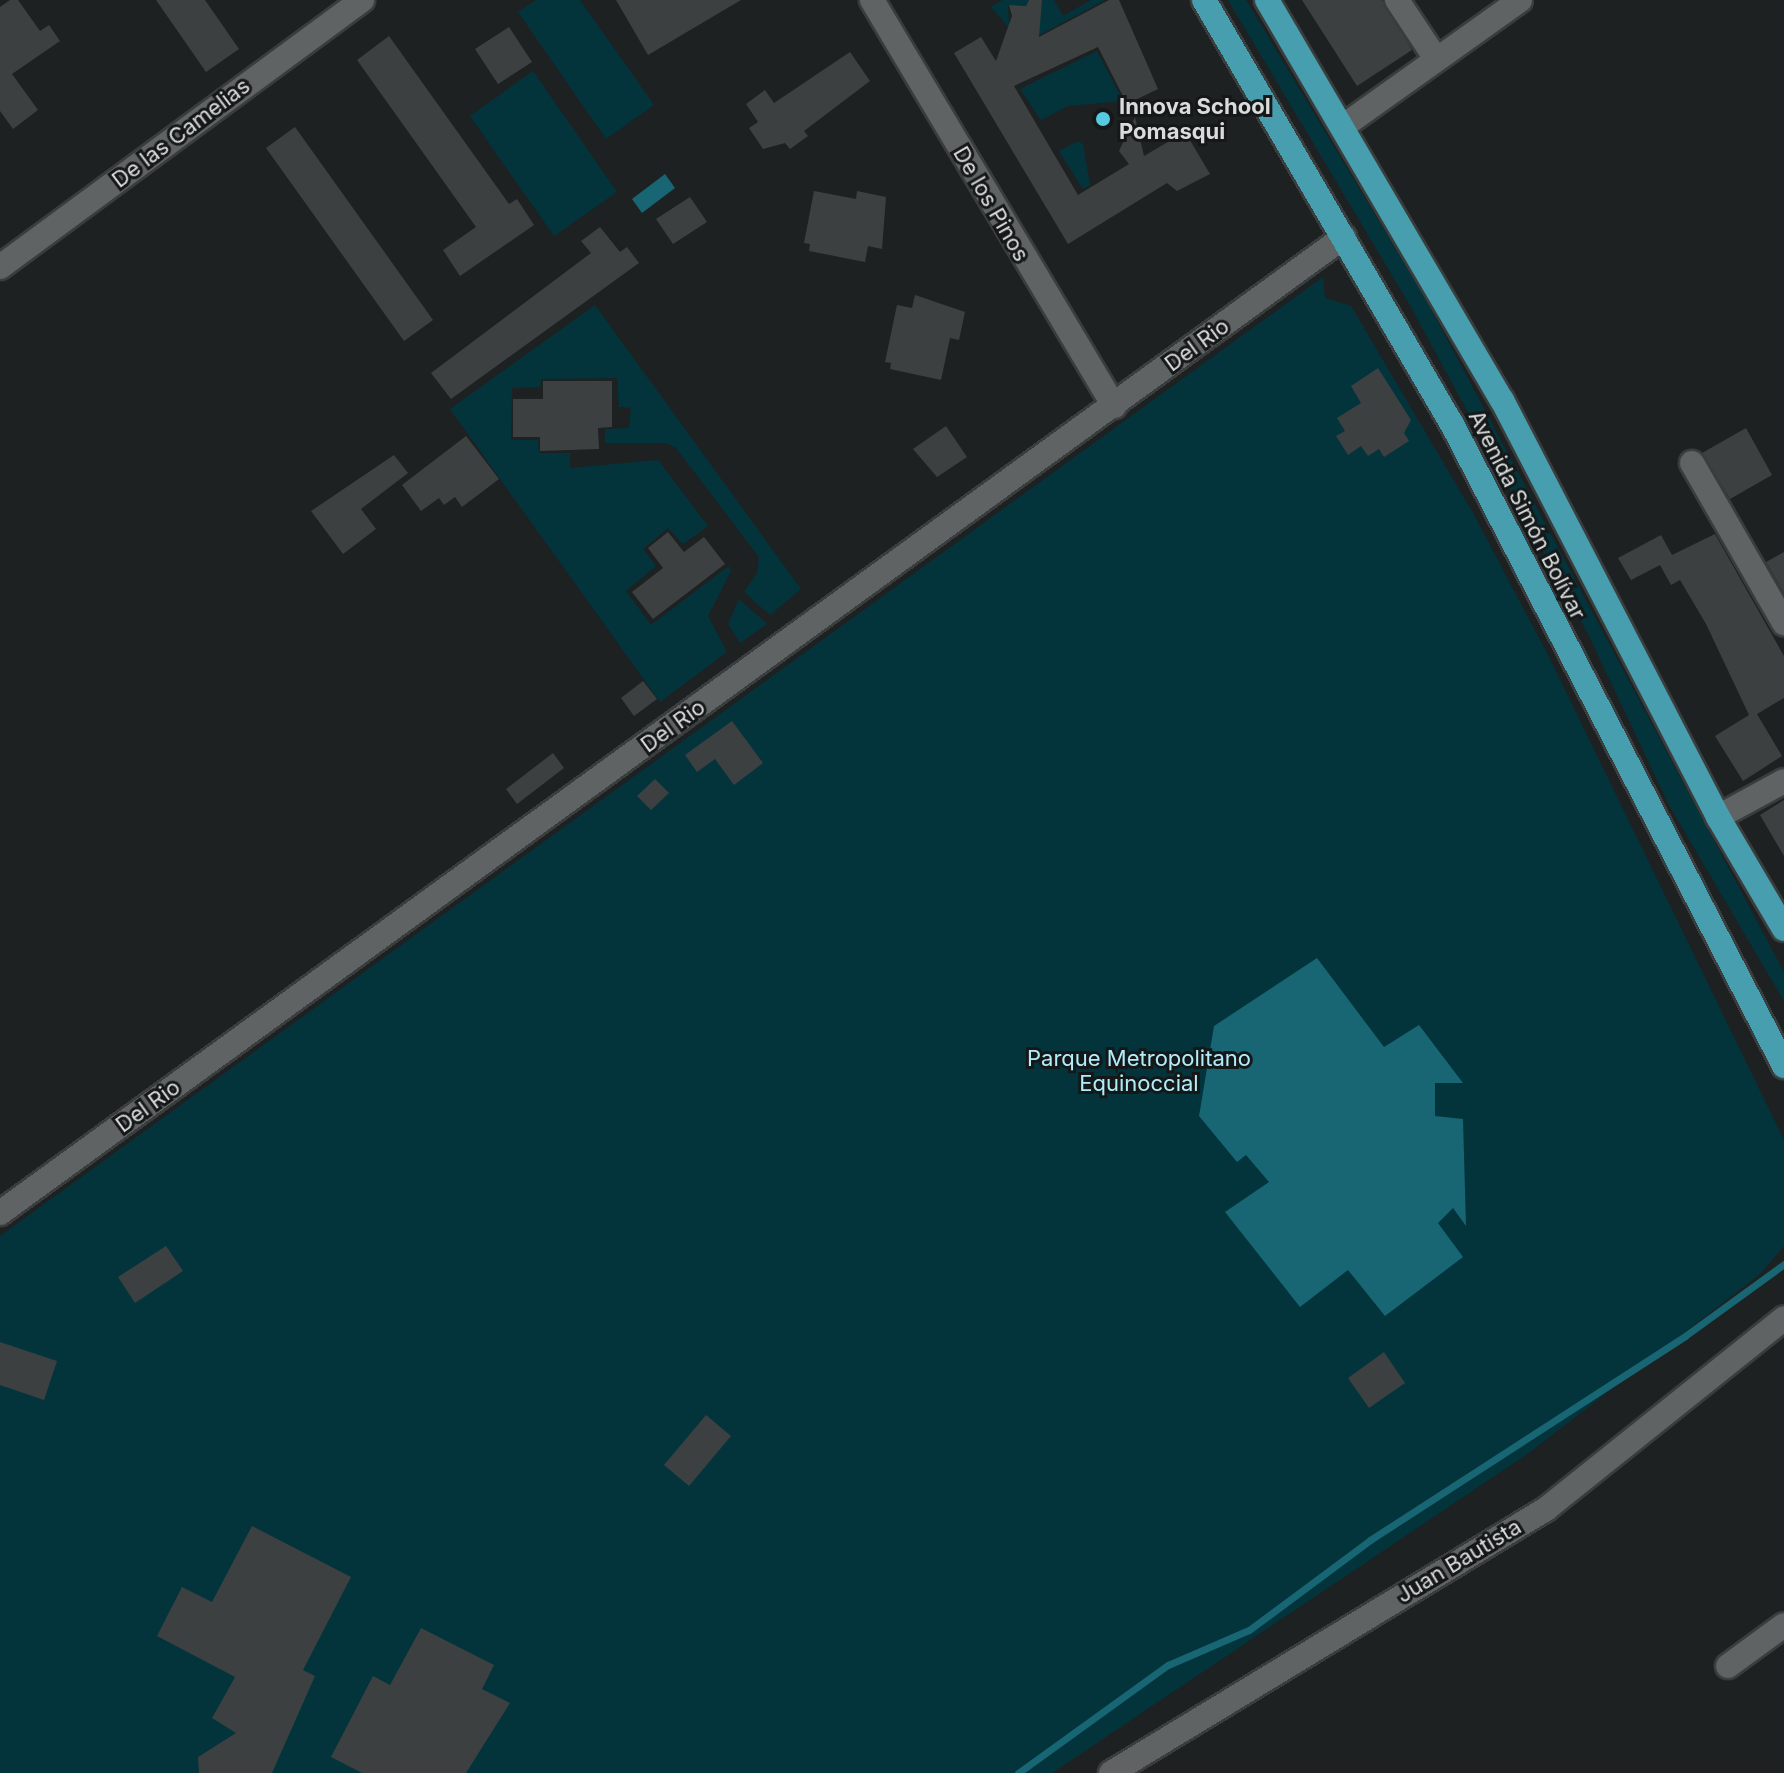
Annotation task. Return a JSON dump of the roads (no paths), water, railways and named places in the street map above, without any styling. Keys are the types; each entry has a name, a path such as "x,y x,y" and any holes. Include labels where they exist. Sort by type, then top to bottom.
{"highway":[{"name":"Avenida Simón Bolívar","path":"1204,0 1452,424 1784,1066"},
{"name":"Avenida Simón Bolívar","path":"1267,0 1345,125 1502,400 1718,817 1784,929"}],"street":[{"name":"De las Camelias","path":"0,267 362,0"},
{"name":"De los Pinos","path":"872,0 1114,406"},
{"path":"1397,0 1436,59"},
{"path":"1345,125 1520,0"},
{"name":"Del Rio","path":"0,1213 1344,237"},
{"path":"1692,463 1784,623"},
{"path":"1718,817 1784,781"},
{"name":"Juan Bautista","path":"1121,1770 1546,1509 1784,1318"},
{"path":"1728,1666 1784,1625"}],"waterway":[{"path":"1018,1773 1168,1665 1249,1630 1370,1540 1685,1336 1784,1264"}],"place":[{"name":"Innova School Pomasqui","path":"1103,119"}],"park label":[{"name":"Parque Metropolitano Equinoccial","path":"1139,1070"}]}
